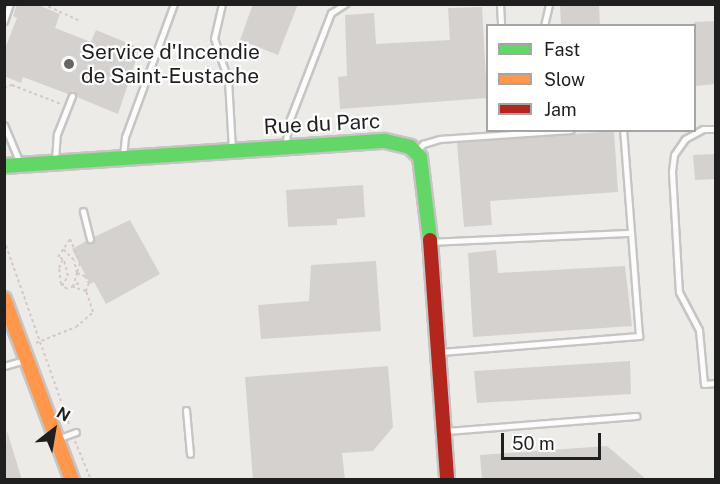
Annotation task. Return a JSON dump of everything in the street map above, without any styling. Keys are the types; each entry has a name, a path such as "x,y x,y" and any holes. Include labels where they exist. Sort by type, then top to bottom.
{"street":[{"name":"Rue du Parc","path":"4,166 391,141 416,152"},
{"path":"416,152 424,168 447,480"},
{"path":"4,299 8,319 26,359 72,480"}],"lane":[{"path":"4,21 10,4"},
{"path":"123,158 124,137 174,4"},
{"path":"222,4 214,38 228,80 232,151"},
{"path":"284,147 290,119 331,13 345,4"},
{"path":"500,4 501,24"},
{"path":"544,24 549,4"},
{"path":"56,162 56,142 72,96"},
{"path":"4,126 21,165"},
{"path":"716,129 703,129 685,139 674,155 672,172 679,292 699,330 704,384 716,383"},
{"path":"416,152 425,143 439,139 542,132"},
{"path":"438,353 639,336 623,132"},
{"path":"83,211 90,239"},
{"path":"430,242 441,245 630,233"},
{"path":"4,366 26,359"},
{"path":"186,410 190,454"},
{"path":"444,431 636,416"},
{"path":"56,439 76,432"}],"path":[{"path":"43,4 80,21"},
{"path":"14,86 16,81"},
{"path":"4,88 14,86 68,106"},
{"path":"62,286 68,276 63,260 58,257 70,239 80,262 73,287"},
{"path":"4,240 70,428"},
{"path":"62,248 74,260 77,273"},
{"path":"62,286 59,268 63,260"},
{"path":"36,343 76,327 93,312 86,291 89,283 85,276 77,273"},
{"path":"68,276 75,279"},
{"path":"62,286 65,289 80,283"},
{"path":"73,287 86,291"},
{"path":"75,439 91,480"}],"building":[{"name":"Service d'Incendie de Saint-Eustache","path":"17,4 36,4 60,14 55,28 91,42 96,30 140,48 118,114 77,97 73,91 68,94 23,77 21,83 4,76 4,51 17,18 13,16"},
{"path":"253,4 298,4 278,55 240,40"},
{"path":"560,4 599,4 600,24 561,24"},
{"path":"482,7 486,98 340,109 338,77 347,76 345,15 374,13 376,44 450,40 448,8"},
{"path":"716,21 716,84 696,86 696,24 694,22"},
{"path":"614,132 618,192 490,201 492,225 464,227 457,143"},
{"path":"716,154 716,179 695,180 693,155"},
{"path":"363,185 365,217 337,219 337,225 288,227 286,190"},
{"path":"130,220 160,274 106,304 94,282 90,284 72,249 86,241 92,244 94,237"},
{"path":"496,250 498,273 625,266 632,326 473,337 468,253"},
{"path":"376,261 381,331 261,339 258,305 309,301 311,265"},
{"path":"630,361 631,394 477,403 474,371"},
{"path":"388,366 393,427 373,451 342,453 345,480 253,480 245,377"},
{"path":"7,431 22,480 4,480"},
{"path":"607,446 647,480 482,480 480,455"}],"traffic: fast":[{"path":"4,166 385,141 410,147 420,157 430,240"}],"traffic: slow":[{"path":"4,299 72,480"}],"traffic: jam":[{"path":"430,240 447,480"}],"place":[{"name":"Service d'Incendie de Saint-Eustache","path":"69,64"}]}
